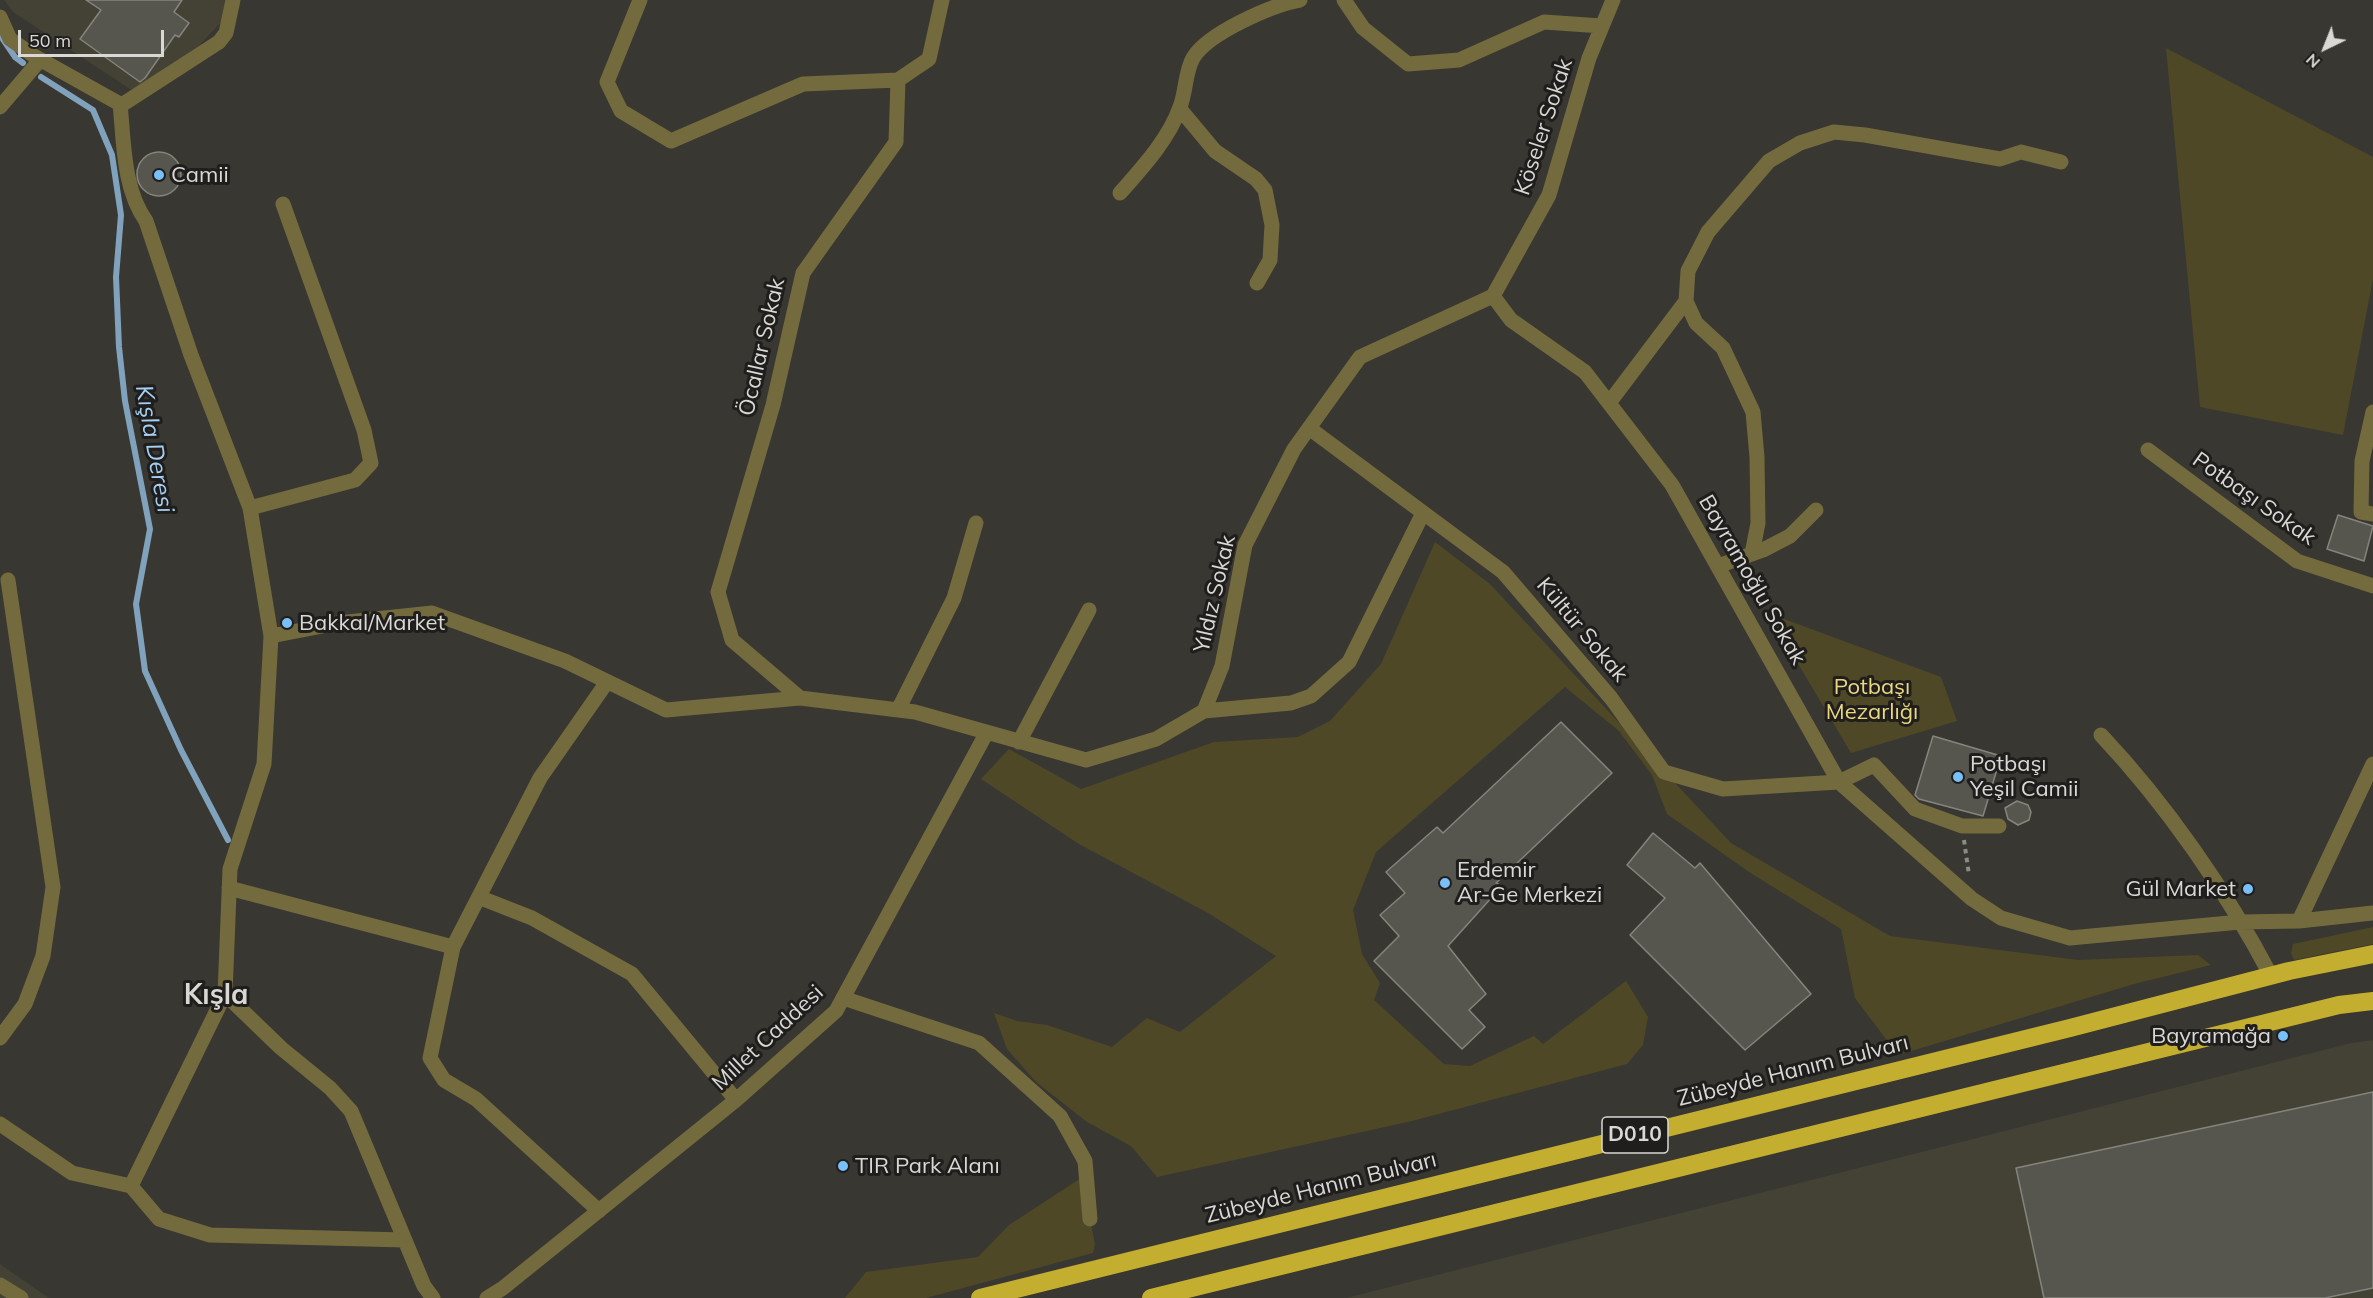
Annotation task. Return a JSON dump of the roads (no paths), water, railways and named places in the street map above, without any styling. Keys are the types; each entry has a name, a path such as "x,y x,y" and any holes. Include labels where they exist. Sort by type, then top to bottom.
{"highway":[{"name":"Zübeyde Hanım Bulvarı","path":"980,1298 2271,976 2373,954"},
{"name":"D010","path":"1151,1298 2295,1015 2339,1005 2373,1001"}],"street":[{"path":"120,106 219,42 226,33 233,0"},
{"path":"640,0 607,82 621,111 671,141 803,84 898,80 929,59 942,0"},
{"path":"1119,193 1149,160 1180,109 1193,58 1222,32 1280,4 1300,0"},
{"path":"1344,0 1363,28 1408,64 1459,60 1544,22 1602,26"},
{"name":"Köseler Sokak","path":"1493,296 1549,195 1589,58 1613,0"},
{"path":"0,17 10,39 40,60 120,106"},
{"path":"0,107 40,60"},
{"name":"Öcallar Sokak","path":"800,698 732,640 718,592 773,405 803,273 896,142 898,80"},
{"path":"120,106 130,187 136,206 146,221 192,355 250,508 272,636 264,764 230,869 225,994 131,1186"},
{"path":"1180,109 1215,151 1256,179 1265,190 1272,225 1270,260 1257,283"},
{"path":"1752,554 1758,523 1757,457 1753,412 1723,348 1696,323 1686,301 1688,271 1708,232 1769,161 1800,143 1834,132 1865,135 2000,159 2021,152 2061,162"},
{"path":"250,508 355,480 371,463 364,430 283,204"},
{"name":"Bayramoğlu Sokak","path":"1493,296 1511,320 1585,372 1672,485 1839,782 1972,899 2001,918 2070,938 2240,922 2299,921 2373,913"},
{"name":"Yıldız Sokak","path":"1204,711 1222,666 1245,545 1309,428 1360,357 1493,296"},
{"path":"1609,403 1686,301"},
{"path":"2367,513 2362,461 2373,412"},
{"name":"Kültür Sokak","path":"1309,428 1503,572 1611,698 1664,772 1723,789 1839,782"},
{"name":"Potbaşı Sokak","path":"2148,450 2297,561 2373,586"},
{"path":"1718,566 1752,554 1790,536 1816,510"},
{"path":"272,636 338,623 432,613 565,661 666,710 800,698 915,712 1086,760 1156,739 1204,711 1291,703 1311,696 1349,662 1424,513"},
{"path":"898,710 954,598 976,523"},
{"path":"0,1038 25,1004 43,956 53,887 8,580"},
{"path":"1019,742 1089,610"},
{"path":"599,1211 476,1099 444,1080 430,1058 453,947 481,898 540,778 607,682"},
{"name":"Millet Caddesi","path":"487,1298 736,1100 836,1011 987,732"},
{"path":"2101,735 2138,774 2206,868 2271,976"},
{"path":"2299,921 2373,764"},
{"path":"1839,782 1874,765 1915,809 1962,826 1999,826"},
{"path":"229,888 453,947"},
{"path":"481,898 532,918 632,974 736,1100"},
{"path":"225,994 281,1048 330,1088 351,1111 424,1286 433,1298"},
{"path":"843,998 979,1043 1060,1116 1084,1161 1090,1219"},
{"path":"0,1124 72,1173 131,1186 159,1219 210,1235 405,1240"},
{"path":"0,1284 21,1298"}],"waterway":[{"name":"Kışla Deresi","path":"0,35 15,57 23,63"},
{"name":"Kışla Deresi","path":"41,77 93,110 112,155 121,215 116,277 119,347 125,401 150,529 136,604 145,671 181,750 228,840"}],"place":[{"name":"Camii","path":"159,175"},
{"name":"Bakkal/Market","path":"287,623"},
{"name":"Potbaşı Yeşil Camii","path":"1958,777"},
{"name":"Erdemir Ar-Ge Merkezi","path":"1445,883"},
{"name":"Gül Market","path":"2248,889"},
{"name":"Bayramağa","path":"2283,1036"},
{"name":"TIR Park Alanı","path":"843,1166"}],"district":[{"name":"Kışla","path":"216,996"}],"park label":[{"name":"Potbaşı Mezarlığı","path":"1872,700"}]}
